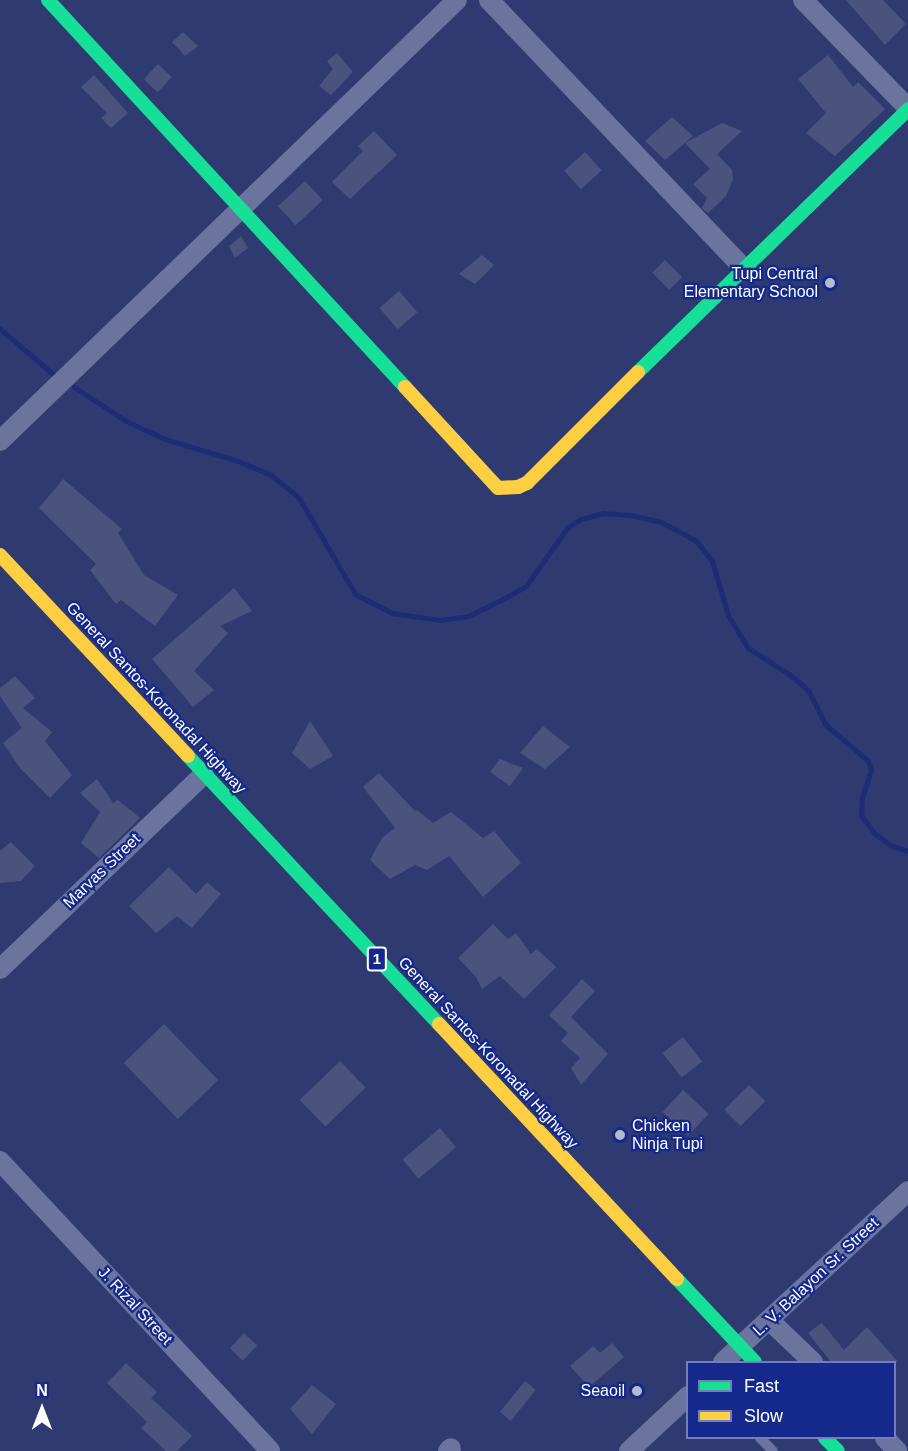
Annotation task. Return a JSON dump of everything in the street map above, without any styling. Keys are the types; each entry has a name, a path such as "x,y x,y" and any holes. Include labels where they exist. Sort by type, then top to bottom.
{"main road":[{"path":"48,0 498,488 518,487 527,483 908,108"},
{"name":"General Santos-Koronadal Highway","path":"0,555 754,1361"},
{"path":"827,1439 838,1451"}],"street":[{"path":"0,441 457,0"},
{"path":"489,0 743,268"},
{"path":"803,0 908,108"},
{"name":"Marvas Street","path":"0,969 204,774"},
{"name":"J. Rizal Street","path":"0,1161 270,1451"},
{"name":"L. V. Balayon Sr. Street","path":"724,1361 908,1191"},
{"path":"769,1320 812,1361"},
{"path":"629,1451 686,1397"},
{"path":"887,1439 897,1451"}],"lane":[{"path":"762,1439 773,1451"}],"building":[{"path":"846,0 883,0 906,24 885,45"},
{"path":"183,32 198,46 185,56 172,42"},
{"path":"337,53 353,72 331,95 319,86 333,69 327,61"},
{"path":"828,55 853,87 858,82 885,109 835,156 806,133 826,113 798,79"},
{"path":"158,64 172,77 158,92 144,79"},
{"path":"94,75 128,113 111,128 101,118 107,113 81,87"},
{"path":"672,117 693,136 665,160 645,141"},
{"path":"722,123 742,131 717,154 732,170 733,179 726,196 708,213 702,208 707,198 693,184 710,169 685,143"},
{"path":"374,131 397,155 350,199 332,182 363,151 358,146"},
{"path":"585,152 602,171 581,189 564,171"},
{"path":"305,181 323,200 296,225 278,206"},
{"path":"241,236 248,248 235,258 229,246"},
{"path":"482,255 494,265 475,284 459,274"},
{"path":"665,260 682,277 669,290 652,273"},
{"path":"399,291 417,312 398,329 379,308"},
{"path":"63,479 122,529 118,533 144,575 178,595 155,626 121,600 116,604 90,570 96,564 39,508"},
{"path":"234,588 252,611 220,626 228,633 194,671 214,690 193,707 152,659"},
{"path":"15,676 35,698 23,708 52,732 45,741 72,775 50,798 20,768 3,743 22,728 0,696 0,688"},
{"path":"310,721 333,756 310,769 292,753"},
{"path":"543,726 570,747 545,769 520,753"},
{"path":"500,759 523,768 510,786 490,772"},
{"path":"379,773 415,811 417,810 433,823 451,812 483,838 494,831 521,863 483,897 449,856 427,870 415,865 390,879 370,860 382,838 395,828 363,787"},
{"path":"97,779 113,803 118,800 140,818 99,858 81,843 100,812 80,793"},
{"path":"11,842 35,866 21,881 0,883 0,851"},
{"path":"169,867 196,894 207,882 221,894 192,928 177,916 156,933 129,906"},
{"path":"493,924 508,939 516,933 531,954 537,949 556,967 524,999 500,976 482,989 476,977 458,958"},
{"path":"582,979 595,991 571,1017 608,1054 581,1085 571,1068 580,1058 561,1041 568,1033 549,1015"},
{"path":"164,1024 218,1080 178,1119 124,1063"},
{"path":"683,1037 702,1061 682,1077 663,1053"},
{"path":"340,1061 366,1088 325,1127 300,1100"},
{"path":"749,1085 765,1101 741,1126 724,1110"},
{"path":"683,1090 709,1114 688,1136 663,1112"},
{"path":"440,1128 456,1147 419,1179 402,1159"},
{"path":"822,1323 844,1350 867,1327 898,1362 830,1361 808,1333"},
{"path":"244,1333 257,1345 243,1361 230,1348"},
{"path":"612,1343 624,1357 589,1387 570,1366 593,1346 600,1353"},
{"path":"126,1363 157,1392 151,1398 192,1436 177,1451 166,1451 141,1428 147,1422 107,1383"},
{"path":"525,1381 536,1390 511,1421 500,1412"},
{"path":"312,1385 336,1404 312,1434 290,1409"}],"waterway":[{"path":"0,329 54,375"},
{"path":"74,387 126,421 165,439 238,461 271,475 299,498 355,594 392,613 440,620 468,616 526,586 568,527 581,519 603,513 631,515 661,522 696,541 712,561 728,615 748,648 789,674 808,690 825,724 868,761 871,770 862,797 861,815 874,833 892,846 908,851"}],"traffic: fast":[{"path":"48,0 405,387"},
{"path":"638,372 908,109"},
{"path":"188,756 439,1024"},
{"path":"677,1279 754,1361"},
{"path":"826,1439 838,1451"}],"traffic: slow":[{"path":"405,387 498,488 518,487 527,483 638,372"},
{"path":"0,555 188,756"},
{"path":"439,1024 677,1279"}],"place":[{"name":"Tupi Central Elementary School","path":"830,283"},
{"name":"Chicken Ninja Tupi","path":"620,1135"},
{"name":"Seaoil","path":"637,1391"}]}
